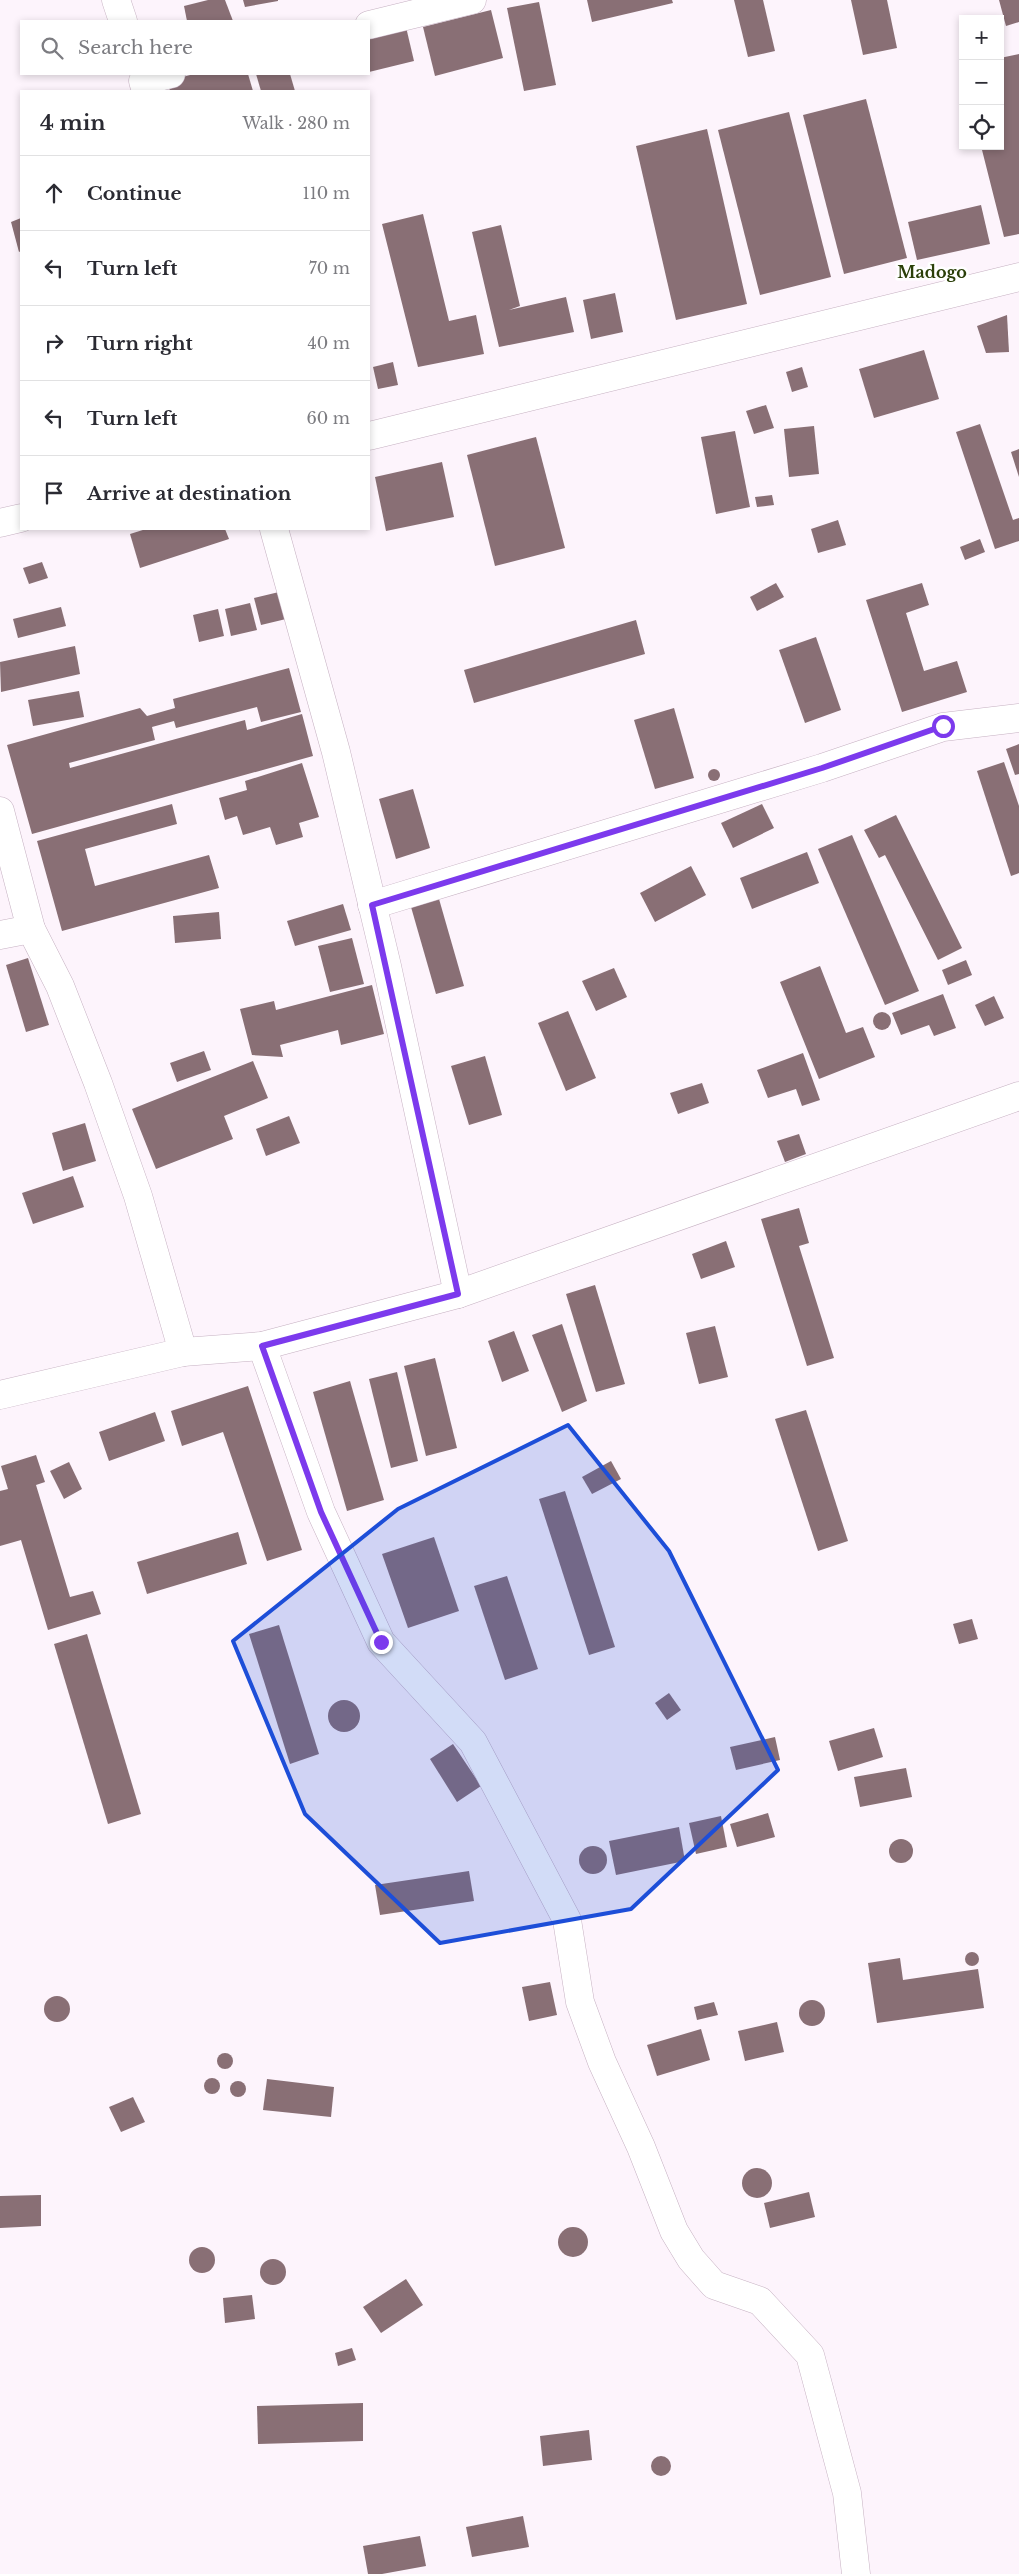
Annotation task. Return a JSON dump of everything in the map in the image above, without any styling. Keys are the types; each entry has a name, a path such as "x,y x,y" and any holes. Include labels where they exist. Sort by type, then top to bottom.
{"street":[{"path":"116,0 123,20"},
{"path":"370,25 472,0"},
{"path":"144,82 168,75"},
{"path":"370,436 1019,277"},
{"path":"0,523 20,518"},
{"path":"274,530 336,752 372,905 458,1294"},
{"path":"372,905 822,768 943,726 1019,718"},
{"path":"0,811 31,929 60,986 98,1083 138,1196 183,1352"},
{"path":"0,935 31,929"},
{"path":"0,1395 183,1352 262,1346 458,1294 1019,1096"},
{"path":"262,1346 321,1512 381,1642 473,1742 567,1920 580,2002 602,2062 642,2147 674,2231 690,2259 714,2285 760,2302 810,2355 847,2493 856,2574"}],"highlighted area":[{"path":"568,1425 669,1551 778,1770 631,1909 440,1943 305,1814 233,1641 398,1509"}],"building":[{"path":"208,0 225,0 233,20 187,20 184,6"},
{"path":"243,0 278,0 278,1 245,7"},
{"path":"587,0 672,0 673,3 592,22"},
{"path":"734,0 763,0 775,51 748,57"},
{"path":"851,0 887,0 897,48 863,55"},
{"path":"999,0 1019,0 1019,22 1006,26"},
{"path":"539,2 556,85 524,91 507,8"},
{"path":"491,10 503,58 435,76 423,27"},
{"path":"406,27 414,61 370,72 370,37"},
{"path":"1019,54 1019,234 1004,237 982,150 1004,150 1004,57"},
{"path":"190,75 248,75 253,90 170,90 167,81"},
{"path":"256,75 290,75 295,90 261,90"},
{"path":"866,99 907,258 844,274 803,115"},
{"path":"789,112 831,277 760,295 718,130"},
{"path":"707,129 747,304 676,320 636,146"},
{"path":"981,205 990,244 917,260 908,222"},
{"path":"423,214 449,321 476,315 484,354 418,367 382,224"},
{"path":"20,218 19,252 11,222"},
{"path":"501,225 520,306 509,310 566,297 574,332 499,347 472,232"},
{"path":"615,293 623,332 591,339 583,300"},
{"path":"1007,315 1009,352 986,353 977,326"},
{"path":"924,350 939,399 874,418 859,369"},
{"path":"393,362 398,385 378,389 373,367"},
{"path":"802,367 808,387 792,392 786,372"},
{"path":"766,405 774,428 754,434 746,411"},
{"path":"980,424 1013,520 1019,518 1019,541 995,549 956,432"},
{"path":"814,426 819,474 789,477 784,429"},
{"path":"735,431 750,507 716,514 701,437"},
{"path":"536,437 565,548 495,566 467,455"},
{"path":"1019,449 1019,477 1011,452"},
{"path":"442,462 454,517 386,531 375,477"},
{"path":"772,495 774,505 757,507 755,497"},
{"path":"838,520 846,545 818,553 811,529"},
{"path":"143,530 225,530 229,539 140,568 130,534"},
{"path":"980,539 985,552 965,560 960,547"},
{"path":"42,562 48,578 29,584 23,568"},
{"path":"776,583 784,597 757,611 750,597"},
{"path":"922,583 929,605 906,613 924,671 957,661 967,692 902,712 866,600"},
{"path":"279,592 286,619 261,625 254,598"},
{"path":"250,603 257,630 231,636 225,609"},
{"path":"61,607 66,626 18,638 13,619"},
{"path":"218,609 224,636 199,642 193,615"},
{"path":"636,620 645,654 474,703 464,670"},
{"path":"816,637 841,710 805,723 779,650"},
{"path":"75,646 80,674 1,692 0,662"},
{"path":"289,668 301,712 261,722 257,707 176,728 174,721 152,727 155,740 69,763 70,768 245,720 247,730 302,714 313,756 32,834 7,745 140,708 147,716 175,708 173,699"},
{"path":"79,691 84,717 33,726 28,700"},
{"path":"674,708 694,778 655,789 634,720"},
{"path":"1019,744 1019,774 1015,775 1006,749"},
{"path":"1004,762 1019,806 1019,873 1011,876 977,771"},
{"path":"302,763 319,817 299,823 303,837 276,845 270,827 243,835 237,816 225,820 219,798 247,790 245,781"},
{"path":"716,769 719,770 719,780 712,781 709,780 708,773 709,770"},
{"path":"413,789 430,848 396,859 379,799"},
{"path":"172,804 177,824 85,849 95,886 209,855 219,888 62,931 37,841"},
{"path":"762,804 774,828 733,848 721,823"},
{"path":"896,815 962,948 938,960 885,855 879,858 864,830"},
{"path":"852,835 919,991 885,1005 818,849"},
{"path":"807,852 819,883 752,909 740,878"},
{"path":"691,866 706,895 655,922 640,893"},
{"path":"437,892 464,986 436,994 409,900"},
{"path":"343,904 351,930 295,946 287,921"},
{"path":"219,912 221,939 175,943 173,916"},
{"path":"352,938 364,984 330,992 318,946"},
{"path":"28,958 49,1025 26,1032 6,965"},
{"path":"966,960 972,975 948,985 942,970"},
{"path":"820,966 846,1033 863,1027 875,1057 819,1079 780,982"},
{"path":"614,968 627,997 596,1011 582,981"},
{"path":"372,985 384,1034 341,1045 338,1030 280,1045 283,1057 252,1055 240,1009 274,1001 276,1010"},
{"path":"943,994 956,1028 934,1036 929,1025 901,1035 892,1013"},
{"path":"994,996 1004,1018 985,1026 975,1005"},
{"path":"568,1011 596,1078 566,1091 538,1023"},
{"path":"882,1012 888,1015 891,1021 888,1027 882,1030 876,1027 873,1021 876,1015"},
{"path":"204,1051 211,1070 177,1082 170,1063"},
{"path":"803,1053 820,1100 802,1106 796,1089 768,1098 757,1070"},
{"path":"485,1056 502,1115 469,1125 451,1066"},
{"path":"253,1061 268,1098 224,1116 233,1139 156,1169 132,1109"},
{"path":"702,1083 709,1103 678,1114 670,1093"},
{"path":"289,1116 300,1143 266,1156 256,1129"},
{"path":"85,1123 96,1161 63,1171 52,1133"},
{"path":"799,1134 806,1154 785,1162 777,1141"},
{"path":"73,1176 84,1207 33,1224 22,1193"},
{"path":"799,1208 809,1243 799,1246 834,1358 807,1366 761,1219"},
{"path":"726,1241 735,1267 701,1279 692,1254"},
{"path":"595,1285 625,1384 596,1392 566,1294"},
{"path":"562,1324 587,1401 562,1412 532,1335"},
{"path":"715,1326 728,1377 699,1384 686,1333"},
{"path":"514,1331 529,1371 502,1382 488,1341"},
{"path":"435,1358 457,1448 426,1456 404,1366"},
{"path":"397,1372 418,1461 391,1468 369,1379"},
{"path":"350,1381 384,1500 347,1511 313,1392"},
{"path":"248,1386 302,1550 267,1561 223,1432 182,1446 171,1411"},
{"path":"806,1410 848,1541 818,1551 775,1419"},
{"path":"155,1412 165,1441 109,1461 99,1432"},
{"path":"36,1455 45,1482 36,1485 70,1597 93,1591 101,1614 48,1630 21,1540 0,1546 0,1491 8,1489 1,1466"},
{"path":"611,1461 621,1479 592,1494 582,1477"},
{"path":"69,1462 82,1489 64,1499 50,1471"},
{"path":"565,1491 615,1647 589,1655 539,1499"},
{"path":"238,1532 247,1564 147,1594 137,1562"},
{"path":"434,1537 459,1611 408,1628 382,1554"},
{"path":"507,1576 538,1669 505,1680 474,1586"},
{"path":"972,1619 978,1639 959,1644 953,1624"},
{"path":"279,1625 319,1754 290,1764 249,1634"},
{"path":"87,1634 141,1814 108,1824 54,1644"},
{"path":"669,1693 681,1710 667,1720 655,1703"},
{"path":"344,1700 356,1704 360,1716 356,1728 344,1732 332,1728 328,1716 332,1704"},
{"path":"874,1728 883,1757 838,1771 829,1741"},
{"path":"775,1737 780,1760 736,1770 730,1747"},
{"path":"453,1744 481,1786 457,1802 430,1759"},
{"path":"906,1768 912,1797 860,1807 854,1777"},
{"path":"768,1813 775,1837 737,1847 730,1824"},
{"path":"721,1816 727,1847 696,1854 689,1823"},
{"path":"679,1827 685,1861 616,1875 609,1841"},
{"path":"896,1839 906,1839 913,1846 913,1856 906,1863 896,1863 889,1856 889,1846"},
{"path":"593,1846 603,1850 607,1860 603,1870 593,1874 583,1870 579,1860 583,1850"},
{"path":"469,1871 474,1901 380,1915 375,1885"},
{"path":"969,1952 975,1952 979,1959 975,1966 969,1966 965,1962 965,1956"},
{"path":"900,1958 903,1980 978,1969 984,2008 877,2023 868,1963"},
{"path":"550,1982 557,2015 529,2021 522,1987"},
{"path":"57,1996 66,2000 70,2009 66,2018 57,2022 48,2018 44,2009 48,2000"},
{"path":"812,2000 821,2004 825,2013 821,2022 812,2026 803,2022 799,2013 803,2004"},
{"path":"714,2002 718,2015 697,2020 694,2007"},
{"path":"777,2022 784,2052 745,2061 738,2031"},
{"path":"701,2029 710,2060 657,2076 647,2045"},
{"path":"222,2053 228,2053 233,2058 231,2067 222,2069 217,2064 217,2058"},
{"path":"212,2078 218,2080 220,2086 218,2092 212,2094 206,2092 204,2086 206,2080"},
{"path":"267,2079 334,2087 331,2117 263,2110"},
{"path":"238,2081 244,2083 246,2089 244,2095 238,2097 232,2095 230,2089 232,2083"},
{"path":"133,2097 145,2122 121,2132 109,2107"},
{"path":"757,2168 768,2172 772,2183 768,2194 757,2198 746,2194 742,2183 746,2172"},
{"path":"809,2192 815,2217 770,2228 764,2203"},
{"path":"41,2195 41,2226 0,2228 0,2196"},
{"path":"573,2227 583,2232 588,2242 583,2252 573,2257 563,2252 558,2242 563,2232"},
{"path":"202,2247 211,2251 215,2260 211,2269 202,2273 193,2269 189,2260 193,2251"},
{"path":"273,2259 282,2263 286,2272 282,2281 273,2285 264,2281 260,2272 264,2263"},
{"path":"406,2279 423,2305 381,2333 363,2307"},
{"path":"252,2295 255,2319 225,2323 223,2298"},
{"path":"352,2348 356,2360 338,2366 335,2353"},
{"path":"363,2403 363,2441 258,2444 257,2406"},
{"path":"589,2430 592,2460 543,2466 540,2436"},
{"path":"661,2456 668,2459 671,2466 668,2473 661,2476 654,2473 651,2466 654,2459"},
{"path":"523,2516 529,2547 472,2557 466,2527"},
{"path":"420,2536 426,2566 382,2574 368,2574 363,2546"}],"district":[{"name":"Madogo","path":"932,272"}],"route":[{"path":"381,1642 321,1512 262,1346 458,1294 372,905 822,768 943,726"}]}
